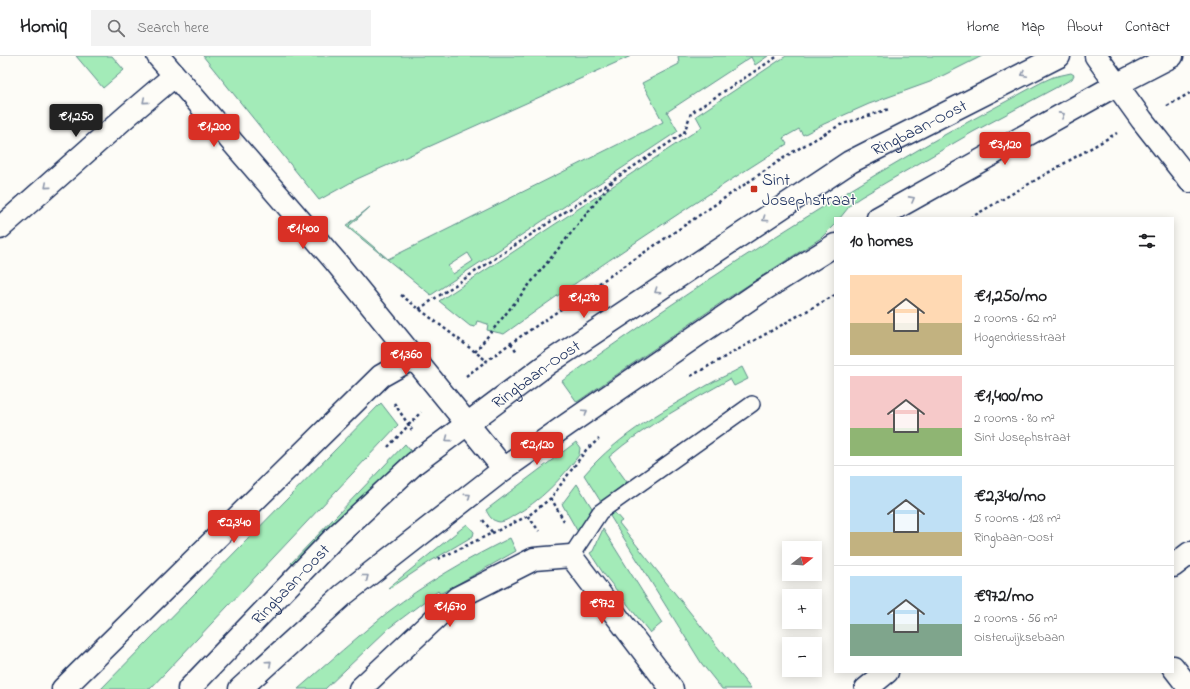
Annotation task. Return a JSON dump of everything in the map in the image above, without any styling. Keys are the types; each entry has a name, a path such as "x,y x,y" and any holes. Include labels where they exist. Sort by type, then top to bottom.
{"main road":[{"path":"158,56 335,261 504,469"},
{"name":"Ringbaan-Oost","path":"189,689 334,538 415,463 550,362 850,162 1059,56"},
{"path":"1096,56 1142,120 1190,181"},
{"path":"880,217 1116,85 1172,56"},
{"path":"0,228 174,76"},
{"path":"240,689 343,595 504,469 754,296 834,246"},
{"path":"63,689 381,376 413,358"},
{"path":"1174,565 1190,553"},
{"path":"360,689 457,598 534,559 571,556 672,689"},
{"path":"1174,668 1190,689"},
{"path":"866,689 886,673"}],"lane":[{"path":"571,556 600,512 752,404"}],"path":[{"path":"419,309 684,133 691,113 778,56"},
{"path":"972,217 1190,93"},
{"name":"Ringbaan-Oost","path":"511,344 791,153 840,125 896,106"},
{"path":"475,352 614,179"},
{"path":"396,291 487,361"},
{"path":"686,379 834,296"},
{"path":"381,376 390,398 408,426 430,452"},
{"path":"432,562 528,516 551,498 586,450 604,435"},
{"path":"466,498 492,532"}],"green space":[{"path":"76,56 112,56 124,70 103,88"},
{"path":"203,56 631,56 357,179 319,200"},
{"path":"678,56 768,56 755,65 751,57 667,112 678,131 431,295 346,226 370,207 349,226 388,259 663,122 642,83 679,64","holes":["468,253 473,261 453,274 448,266"]},
{"path":"786,56 982,56 930,82 869,104 803,135 799,129 783,138 787,144 644,237 504,334 487,330 488,324 477,321 475,327 470,326 439,301 702,127 696,116"},
{"path":"1071,73 1074,75 1072,79 973,132 861,197 852,203 841,217 834,217 834,225 821,238 725,300 577,402 562,381 606,349 696,288 834,200 928,144 1053,77"},
{"path":"742,367 748,379 734,386 730,379 652,425 623,445 609,457 627,482 601,502 584,475 598,460 628,434 661,412"},
{"path":"381,403 398,425 150,689 101,689"},
{"path":"576,442 580,448 579,455 550,489 533,504 505,521 498,522 491,518 486,510"},
{"path":"405,444 414,455 324,533 292,565 291,563"},
{"path":"577,484 592,508 580,531 578,532 562,504"},
{"path":"614,512 622,521 619,523 751,689 722,689 702,664 610,516"},
{"path":"467,524 474,532 473,536 431,561 389,589 388,588"},
{"path":"603,529 662,623 650,633 603,573 590,553 593,551"},
{"path":"510,538 516,551 440,594 438,591 389,628 325,689 298,689 402,601 447,572"}],"place":[{"name":"Sint Josephstraat","path":"754,189"}]}
